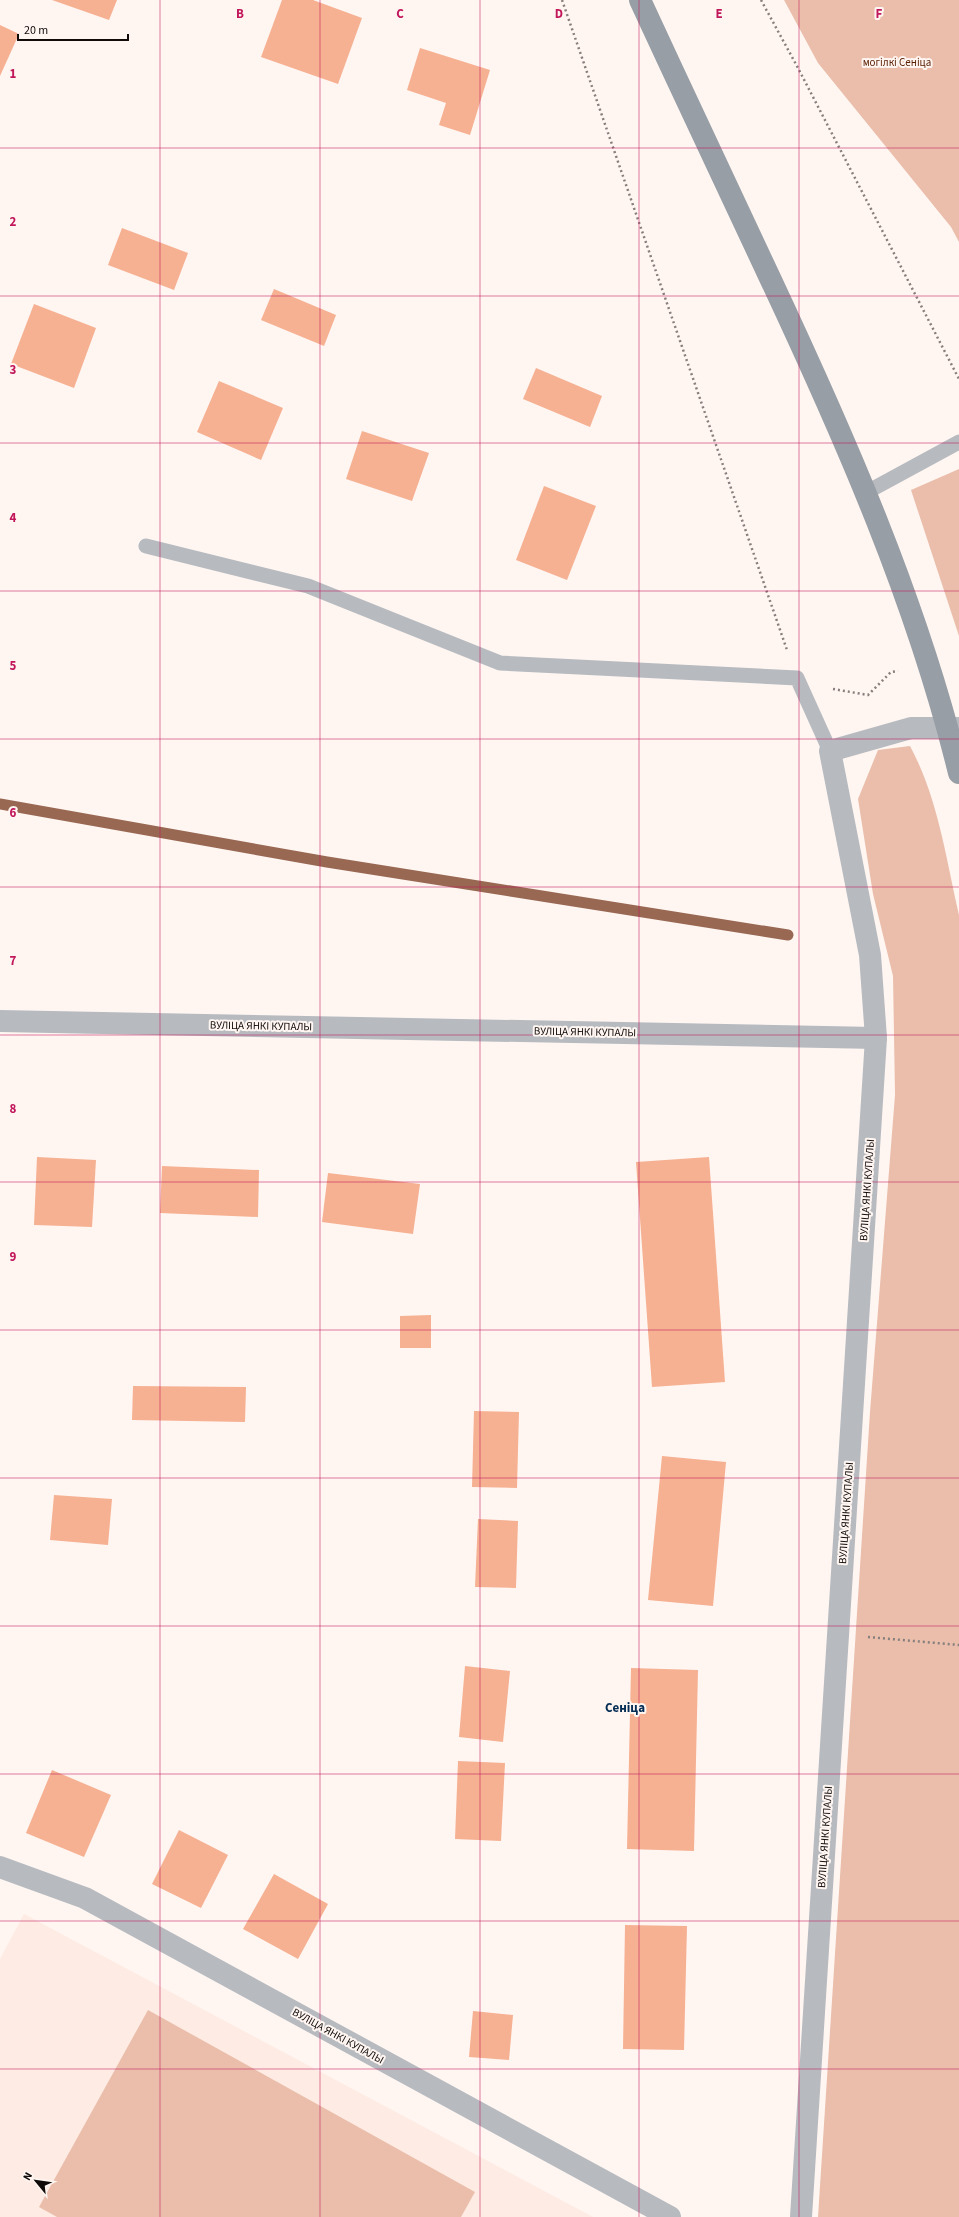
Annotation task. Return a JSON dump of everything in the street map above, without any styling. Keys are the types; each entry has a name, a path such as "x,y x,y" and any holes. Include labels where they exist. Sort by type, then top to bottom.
{"street":[{"path":"640,0 802,347 867,492 954,728 959,773"},
{"path":"876,1038 870,955 830,751 911,728 954,728"},
{"name":"ВУЛІЦА ЯНКІ КУПАЛЫ","path":"0,1021 876,1038 802,2217"},
{"name":"ВУЛІЦА ЯНКІ КУПАЛЫ","path":"0,1866 85,1898 670,2217"}],"lane":[{"path":"867,492 959,442"},
{"path":"146,546 308,586 500,663 797,678 830,751"}],"path":[{"path":"562,0 797,678 838,690 868,695 891,672 929,663"},
{"path":"761,0 798,68 959,379"},
{"path":"838,1634 959,1645"}],"shaded area":[{"path":"24,1914 593,2217 0,2217 0,1959"}],"green space":[{"name":"могілкі Сеніца","path":"784,0 959,0 959,242 951,227 818,63"},
{"path":"959,469 959,636 911,490"},
{"path":"910,746 928,786 940,829 959,915 959,2217 818,2217 870,1412 895,1095 893,976 873,894 858,799 878,750"},
{"path":"148,2010 475,2192 461,2217 57,2217 39,2207"}],"building":[{"path":"52,0 117,0 109,20"},
{"path":"282,0 313,0 362,18 338,84 261,57"},
{"path":"0,25 19,34 0,76"},
{"path":"420,48 490,70 470,135 439,125 446,103 407,90"},
{"path":"122,228 188,253 174,290 108,265"},
{"path":"274,289 336,315 324,346 261,320"},
{"path":"34,304 96,328 74,388 11,364"},
{"path":"536,368 602,396 590,427 523,399"},
{"path":"219,381 283,408 261,460 197,432"},
{"path":"362,431 429,453 412,501 346,479"},
{"path":"544,486 596,506 567,580 516,560"},
{"path":"37,1157 96,1160 92,1227 34,1225"},
{"path":"709,1157 725,1382 652,1387 636,1162"},
{"path":"162,1166 259,1170 258,1217 160,1213"},
{"path":"328,1173 420,1184 413,1234 322,1222"},
{"path":"431,1315 431,1348 400,1348 400,1316"},
{"path":"133,1386 246,1387 245,1422 132,1420"},
{"path":"474,1411 519,1412 517,1488 472,1487"},
{"path":"662,1456 726,1462 713,1606 648,1600"},
{"path":"54,1495 112,1499 108,1545 50,1540"},
{"path":"478,1519 518,1521 516,1588 475,1587"},
{"path":"465,1666 510,1671 503,1742 459,1737"},
{"path":"631,1668 698,1670 694,1851 627,1849"},
{"path":"458,1761 505,1763 501,1841 455,1839"},
{"path":"52,1770 111,1795 84,1857 26,1833"},
{"path":"179,1830 228,1855 201,1908 152,1884"},
{"path":"274,1874 328,1904 298,1959 243,1929"},
{"path":"625,1925 687,1926 684,2050 623,2049"},
{"path":"473,2011 513,2015 509,2060 469,2057"}],"waterway":[{"path":"0,804 327,862 788,935"}],"district":[{"name":"Сеніца","path":"625,1708"}]}
